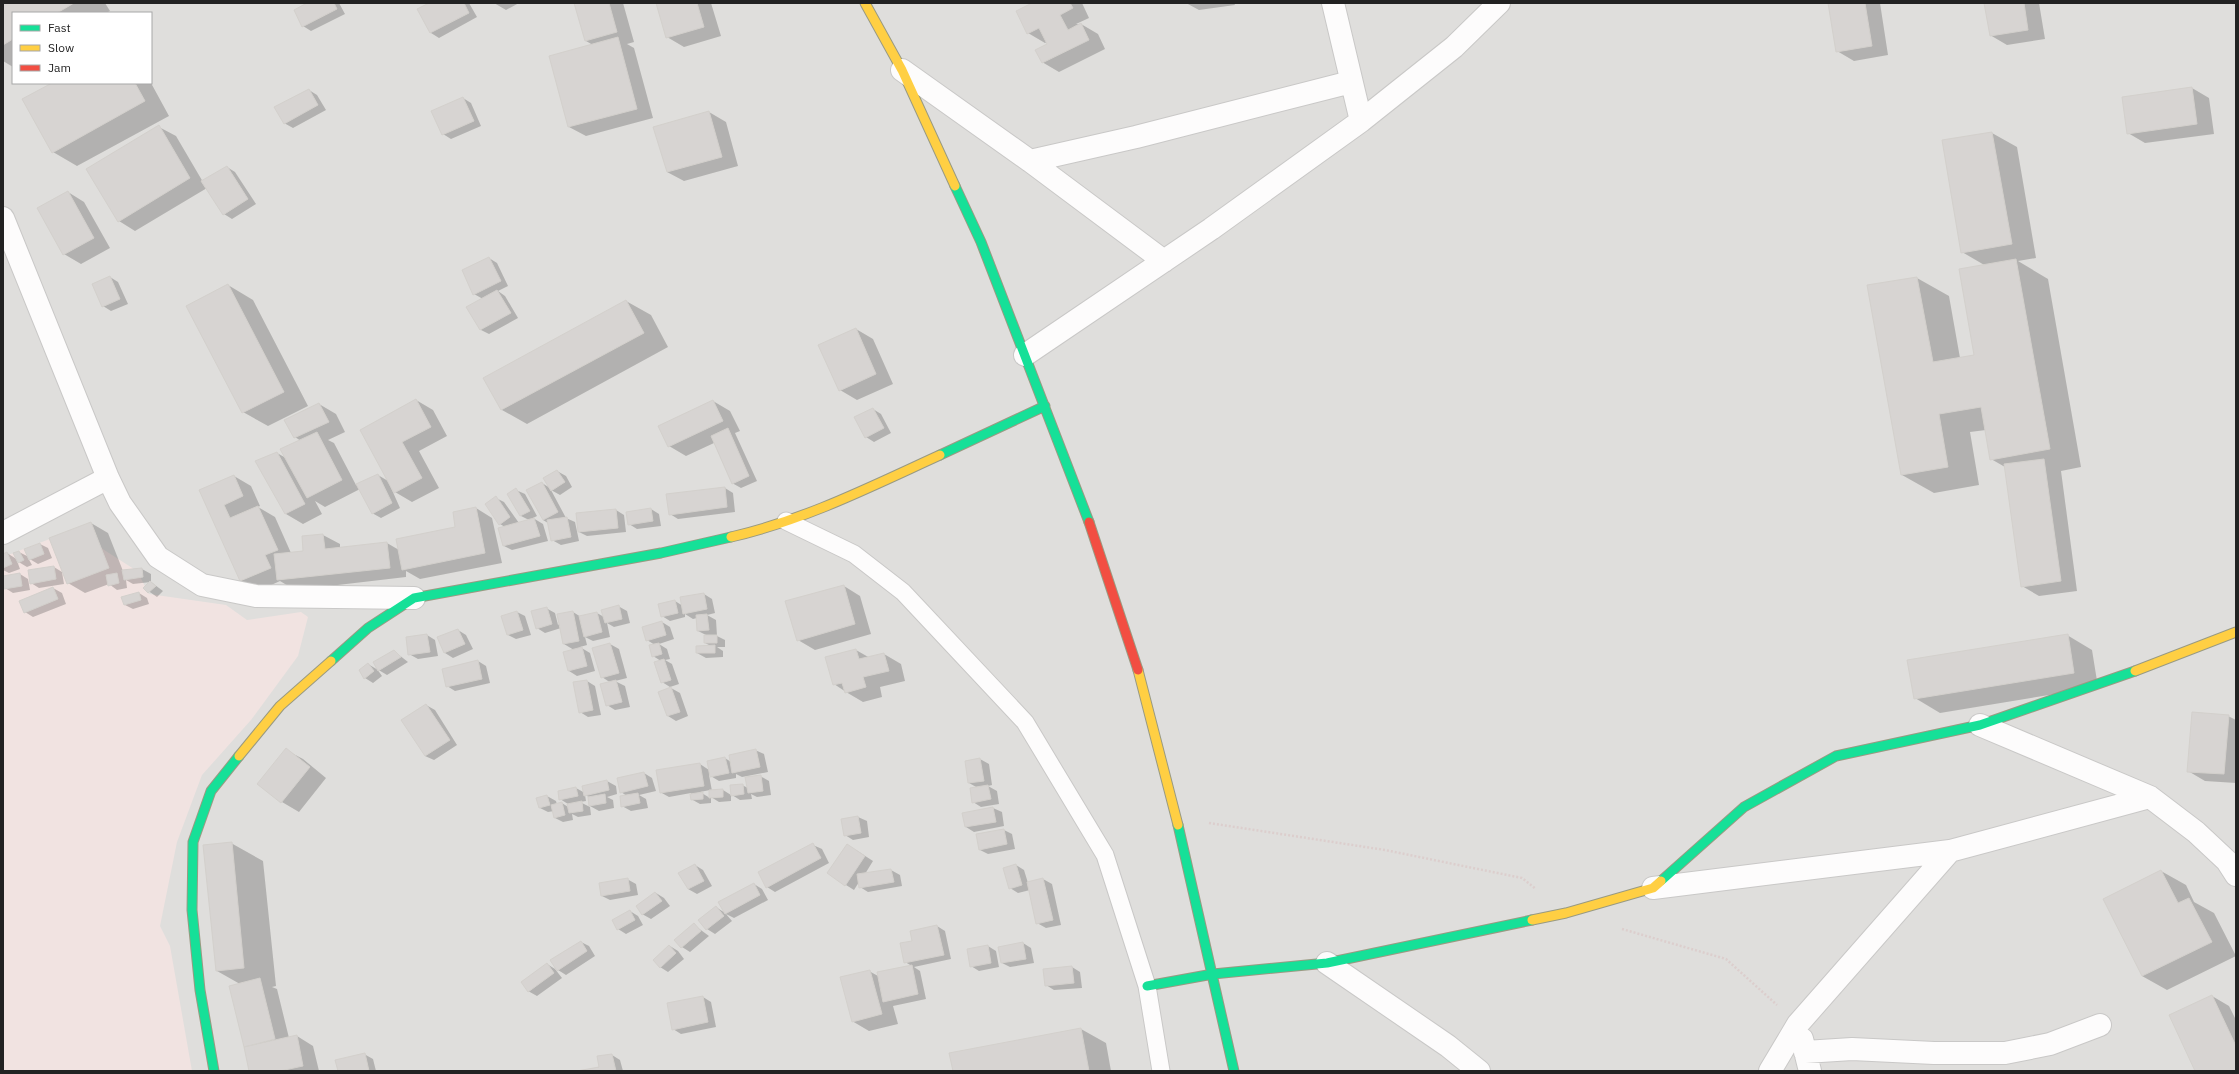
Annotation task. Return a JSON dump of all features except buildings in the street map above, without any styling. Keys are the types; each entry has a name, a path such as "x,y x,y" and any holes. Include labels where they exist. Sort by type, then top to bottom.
{"street":[{"path":"865,3 902,70 981,242 1091,528 1138,669 1177,818 1234,1071"},
{"path":"1333,3 1361,121"},
{"path":"1025,355 1164,261 1361,121 1454,48 1499,3"},
{"path":"902,70 1030,161 1164,261"},
{"path":"1030,161 1136,137 1351,82"},
{"path":"3,218 108,478 120,503 158,557 202,586 256,596 414,598 661,553 757,531 832,505 1045,406"},
{"path":"3,533 108,478"},
{"path":"214,1071 200,990 192,910 193,842 211,791 280,706 368,628 414,598"},
{"path":"1653,888 1744,807 1836,756 1980,725 2138,670 2236,632"},
{"path":"1980,725 2150,797 2196,832 2227,861 2236,875"},
{"path":"1147,986 1213,974 1327,963 1566,913 1653,888 1950,851 2150,797"},
{"path":"1770,1071 1798,1024 1950,851"},
{"path":"1327,963 1448,1046 1479,1071"},
{"path":"1798,1024 1808,1061 1852,1049 1934,1053 2005,1053 2050,1044 2100,1025"}],"lane":[{"path":"786,521 854,554 903,592 988,685 1025,722 1105,855 1147,986 1161,1071"}],"path":[{"path":"1177,818 1385,850 1522,878 1566,913"},
{"path":"1620,928 1726,959 1798,1024"}],"shaded area":[{"path":"3,3 2236,3 2236,1071 3,1071"},
{"path":"73,530 137,571 149,594 226,605 247,620 301,612 308,617 298,656 251,720 202,775 177,842 160,926 170,946 192,1071 3,1071 3,557"}],"traffic: fast":[{"path":"955,186 981,242 1089,522"},
{"path":"940,455 1045,406"},
{"path":"331,661 368,628 414,598 661,553 731,537"},
{"path":"1661,881 1744,807 1836,756 1980,725 2135,671"},
{"path":"214,1071 200,990 192,910 193,842 211,791 239,756"},
{"path":"1178,825 1234,1071"},
{"path":"1147,986 1213,974 1327,963 1532,920"}],"traffic: slow":[{"path":"865,3 902,70 955,186"},
{"path":"731,537 758,530 812,512 940,455"},
{"path":"2135,671 2236,632"},
{"path":"239,756 280,706 331,661"},
{"path":"1138,670 1178,825"},
{"path":"1532,920 1566,913 1653,888 1661,881"}],"traffic: jam":[{"path":"1089,522 1138,670"}]}
